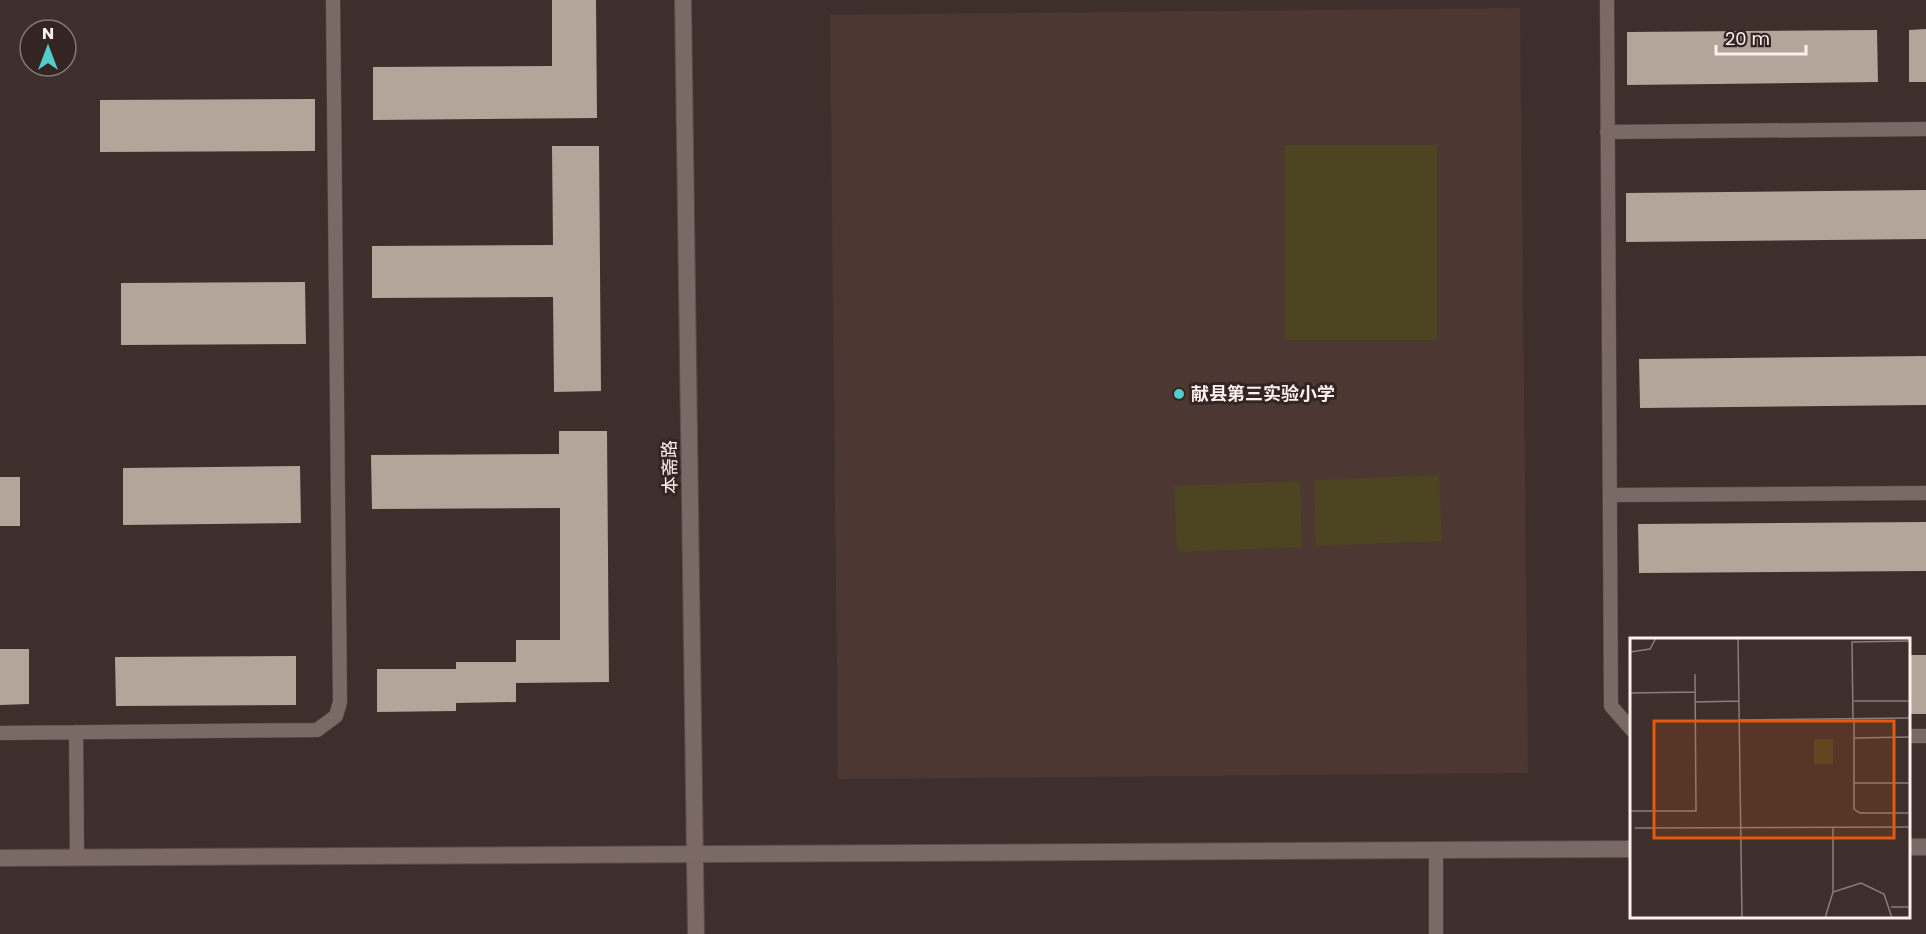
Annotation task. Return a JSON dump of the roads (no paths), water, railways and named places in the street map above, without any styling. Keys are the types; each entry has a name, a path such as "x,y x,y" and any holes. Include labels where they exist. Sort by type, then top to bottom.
{"street":[{"name":"本斋路","path":"683,0 696,934"},
{"path":"0,858 1630,849"}],"lane":[{"path":"0,733 317,730 336,716 340,702 333,0"},
{"path":"1607,0 1611,706 1630,728"},
{"path":"1607,132 1926,129"},
{"path":"1610,495 1926,493"},
{"path":"76,732 77,858"},
{"path":"1436,850 1436,934"}],"place":[{"name":"献县第三实验小学","path":"1179,394"}]}
